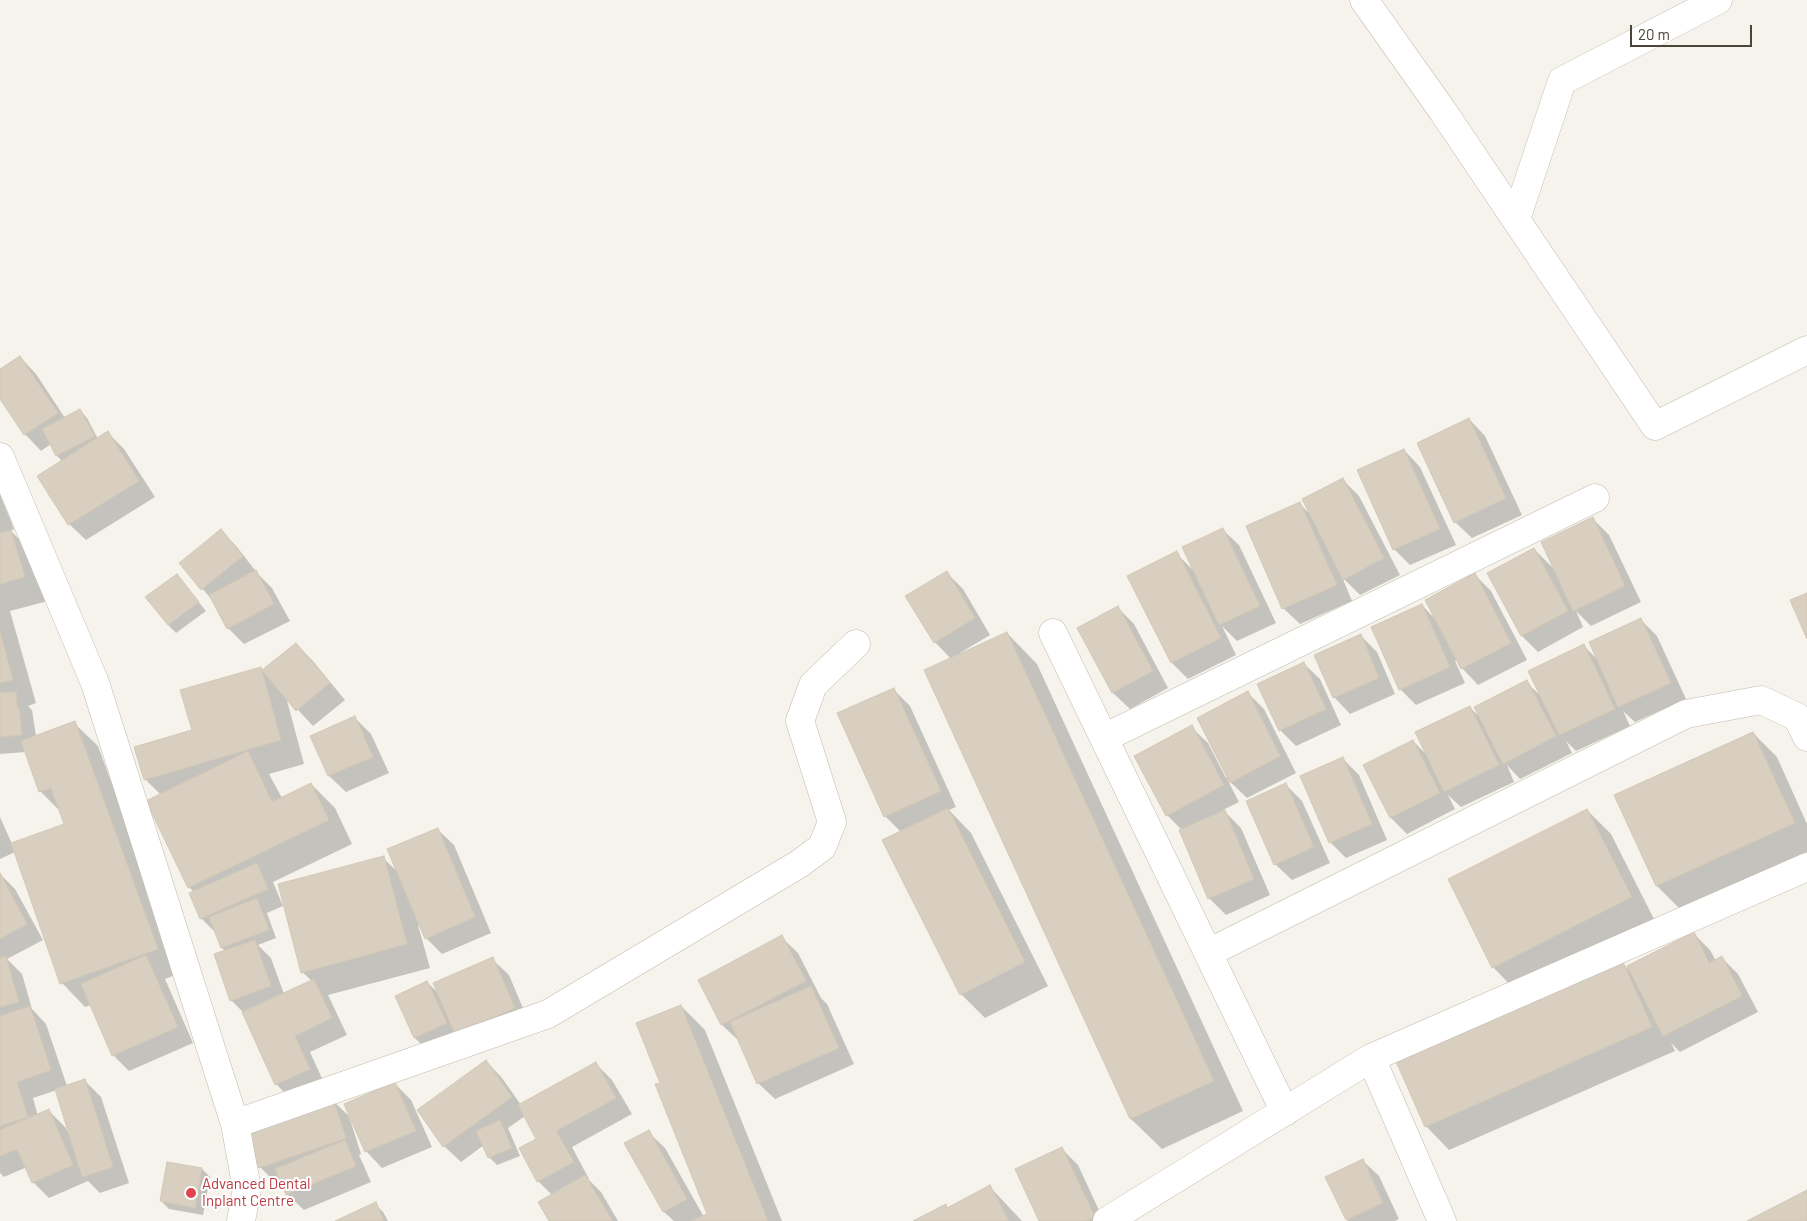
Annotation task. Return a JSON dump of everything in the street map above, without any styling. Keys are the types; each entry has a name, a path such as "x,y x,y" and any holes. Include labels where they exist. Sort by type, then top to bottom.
{"street":[{"path":"1364,0 1442,110 1655,426 1807,350"},
{"path":"1516,219 1562,81 1718,0"},
{"path":"0,457 95,683 235,1124 247,1189 241,1221"},
{"path":"1104,738 1595,498"},
{"path":"1052,633 1285,1112"},
{"path":"235,1124 548,1014 799,864 822,847 832,822 800,721 813,685 856,644"},
{"path":"1208,953 1686,714 1761,700 1804,722"},
{"path":"1107,1221 1371,1058 1807,867"},
{"path":"1371,1058 1442,1221"}],"building":[{"path":"20,356 58,413 24,435 0,399 0,369"},
{"path":"80,409 95,436 56,456 42,429"},
{"path":"1469,418 1506,498 1454,523 1417,443"},
{"path":"108,431 139,481 68,525 37,476"},
{"path":"1404,449 1440,529 1393,550 1357,470"},
{"path":"1343,478 1384,558 1343,580 1302,499"},
{"path":"1300,502 1337,585 1282,609 1246,526"},
{"path":"1593,517 1625,586 1573,611 1541,542"},
{"path":"1223,528 1260,606 1219,625 1182,547"},
{"path":"221,529 243,556 201,590 179,563"},
{"path":"11,530 25,577 0,584 0,533"},
{"path":"1534,548 1568,611 1521,636 1487,573"},
{"path":"1177,551 1221,638 1171,663 1127,576"},
{"path":"256,570 274,604 227,629 209,595"},
{"path":"947,571 975,618 934,643 905,596"},
{"path":"1475,573 1511,643 1461,669 1425,600"},
{"path":"177,574 199,602 168,625 145,597"},
{"path":"1807,593 1807,639 1790,600"},
{"path":"1422,604 1450,667 1399,690 1371,627"},
{"path":"1118,606 1153,671 1112,693 1077,628"},
{"path":"1641,618 1671,683 1618,707 1589,642"},
{"path":"0,632 13,680 0,683"},
{"path":"1007,632 1214,1081 1130,1119 924,670"},
{"path":"1361,634 1379,678 1333,698 1314,655"},
{"path":"296,643 330,683 296,711 262,670"},
{"path":"1584,644 1615,709 1559,735 1528,671"},
{"path":"1304,662 1326,709 1279,731 1257,684"},
{"path":"261,667 281,740 144,780 134,747 192,730 180,690"},
{"path":"1527,680 1556,736 1503,764 1474,707"},
{"path":"894,688 941,791 884,817 837,713"},
{"path":"1248,691 1280,756 1230,783 1197,718"},
{"path":"16,692 22,735 0,737 0,693"},
{"path":"1470,706 1499,765 1444,792 1415,732"},
{"path":"355,716 373,757 328,776 310,736"},
{"path":"75,721 158,949 60,984 11,843 64,824 51,788 39,792 21,741"},
{"path":"1192,725 1224,785 1166,816 1134,756"},
{"path":"1753,732 1795,823 1656,886 1614,795"},
{"path":"1413,740 1440,793 1390,818 1363,765"},
{"path":"248,751 272,802 311,783 329,820 188,888 146,801"},
{"path":"1343,757 1372,824 1329,843 1300,776"},
{"path":"1286,783 1314,847 1274,865 1246,801"},
{"path":"948,808 1025,962 960,995 882,840"},
{"path":"1587,809 1632,897 1492,968 1448,879"},
{"path":"1225,810 1254,879 1208,899 1179,830"},
{"path":"438,828 475,917 425,939 387,849"},
{"path":"384,856 407,944 301,973 278,884"},
{"path":"257,863 268,889 200,919 189,893"},
{"path":"0,873 27,924 0,939"},
{"path":"257,898 269,930 221,948 209,917"},
{"path":"1694,932 1709,963 1722,956 1742,996 1663,1036 1627,966"},
{"path":"782,935 806,981 721,1025 698,980"},
{"path":"255,940 271,986 230,1001 214,954"},
{"path":"146,955 178,1027 112,1056 81,984"},
{"path":"6,956 19,1002 0,1007 0,958"},
{"path":"493,957 515,1008 455,1034 433,983"},
{"path":"1623,962 1652,1027 1425,1127 1394,1057 1526,999 1528,1004"},
{"path":"314,979 332,1018 295,1036 310,1069 275,1085 242,1012"},
{"path":"427,981 447,1023 414,1038 395,996"},
{"path":"811,986 839,1048 757,1084 730,1022"},
{"path":"681,1005 768,1221 691,1221 707,1214 655,1084 660,1083 636,1023"},
{"path":"30,1006 51,1070 17,1082 28,1117 0,1126 0,1016"},
{"path":"486,1060 512,1097 443,1147 417,1110"},
{"path":"596,1062 616,1098 556,1131 574,1162 537,1182 519,1148 536,1139 518,1105"},
{"path":"85,1079 113,1167 82,1177 55,1089"},
{"path":"395,1082 416,1131 365,1152 344,1104"},
{"path":"333,1098 346,1138 259,1168 245,1129"},
{"path":"49,1109 73,1165 32,1183 17,1149 0,1156 0,1130"},
{"path":"500,1120 512,1148 488,1158 476,1131"},
{"path":"649,1130 687,1199 663,1212 624,1143"},
{"path":"345,1140 356,1166 286,1195 275,1169"},
{"path":"1062,1147 1095,1217 1086,1221 1039,1221 1015,1169"},
{"path":"1363,1159 1383,1203 1346,1220 1325,1177"},
{"path":"167,1162 202,1168 195,1208 160,1201"},
{"path":"585,1175 612,1220 549,1221 538,1202"},
{"path":"990,1185 1009,1221 913,1221 946,1204 947,1208"},
{"path":"1807,1190 1807,1221 1747,1221"},
{"path":"376,1202 384,1221 335,1221"}],"place":[{"name":"Advanced Dental Inplant Centre","path":"191,1193"}]}
